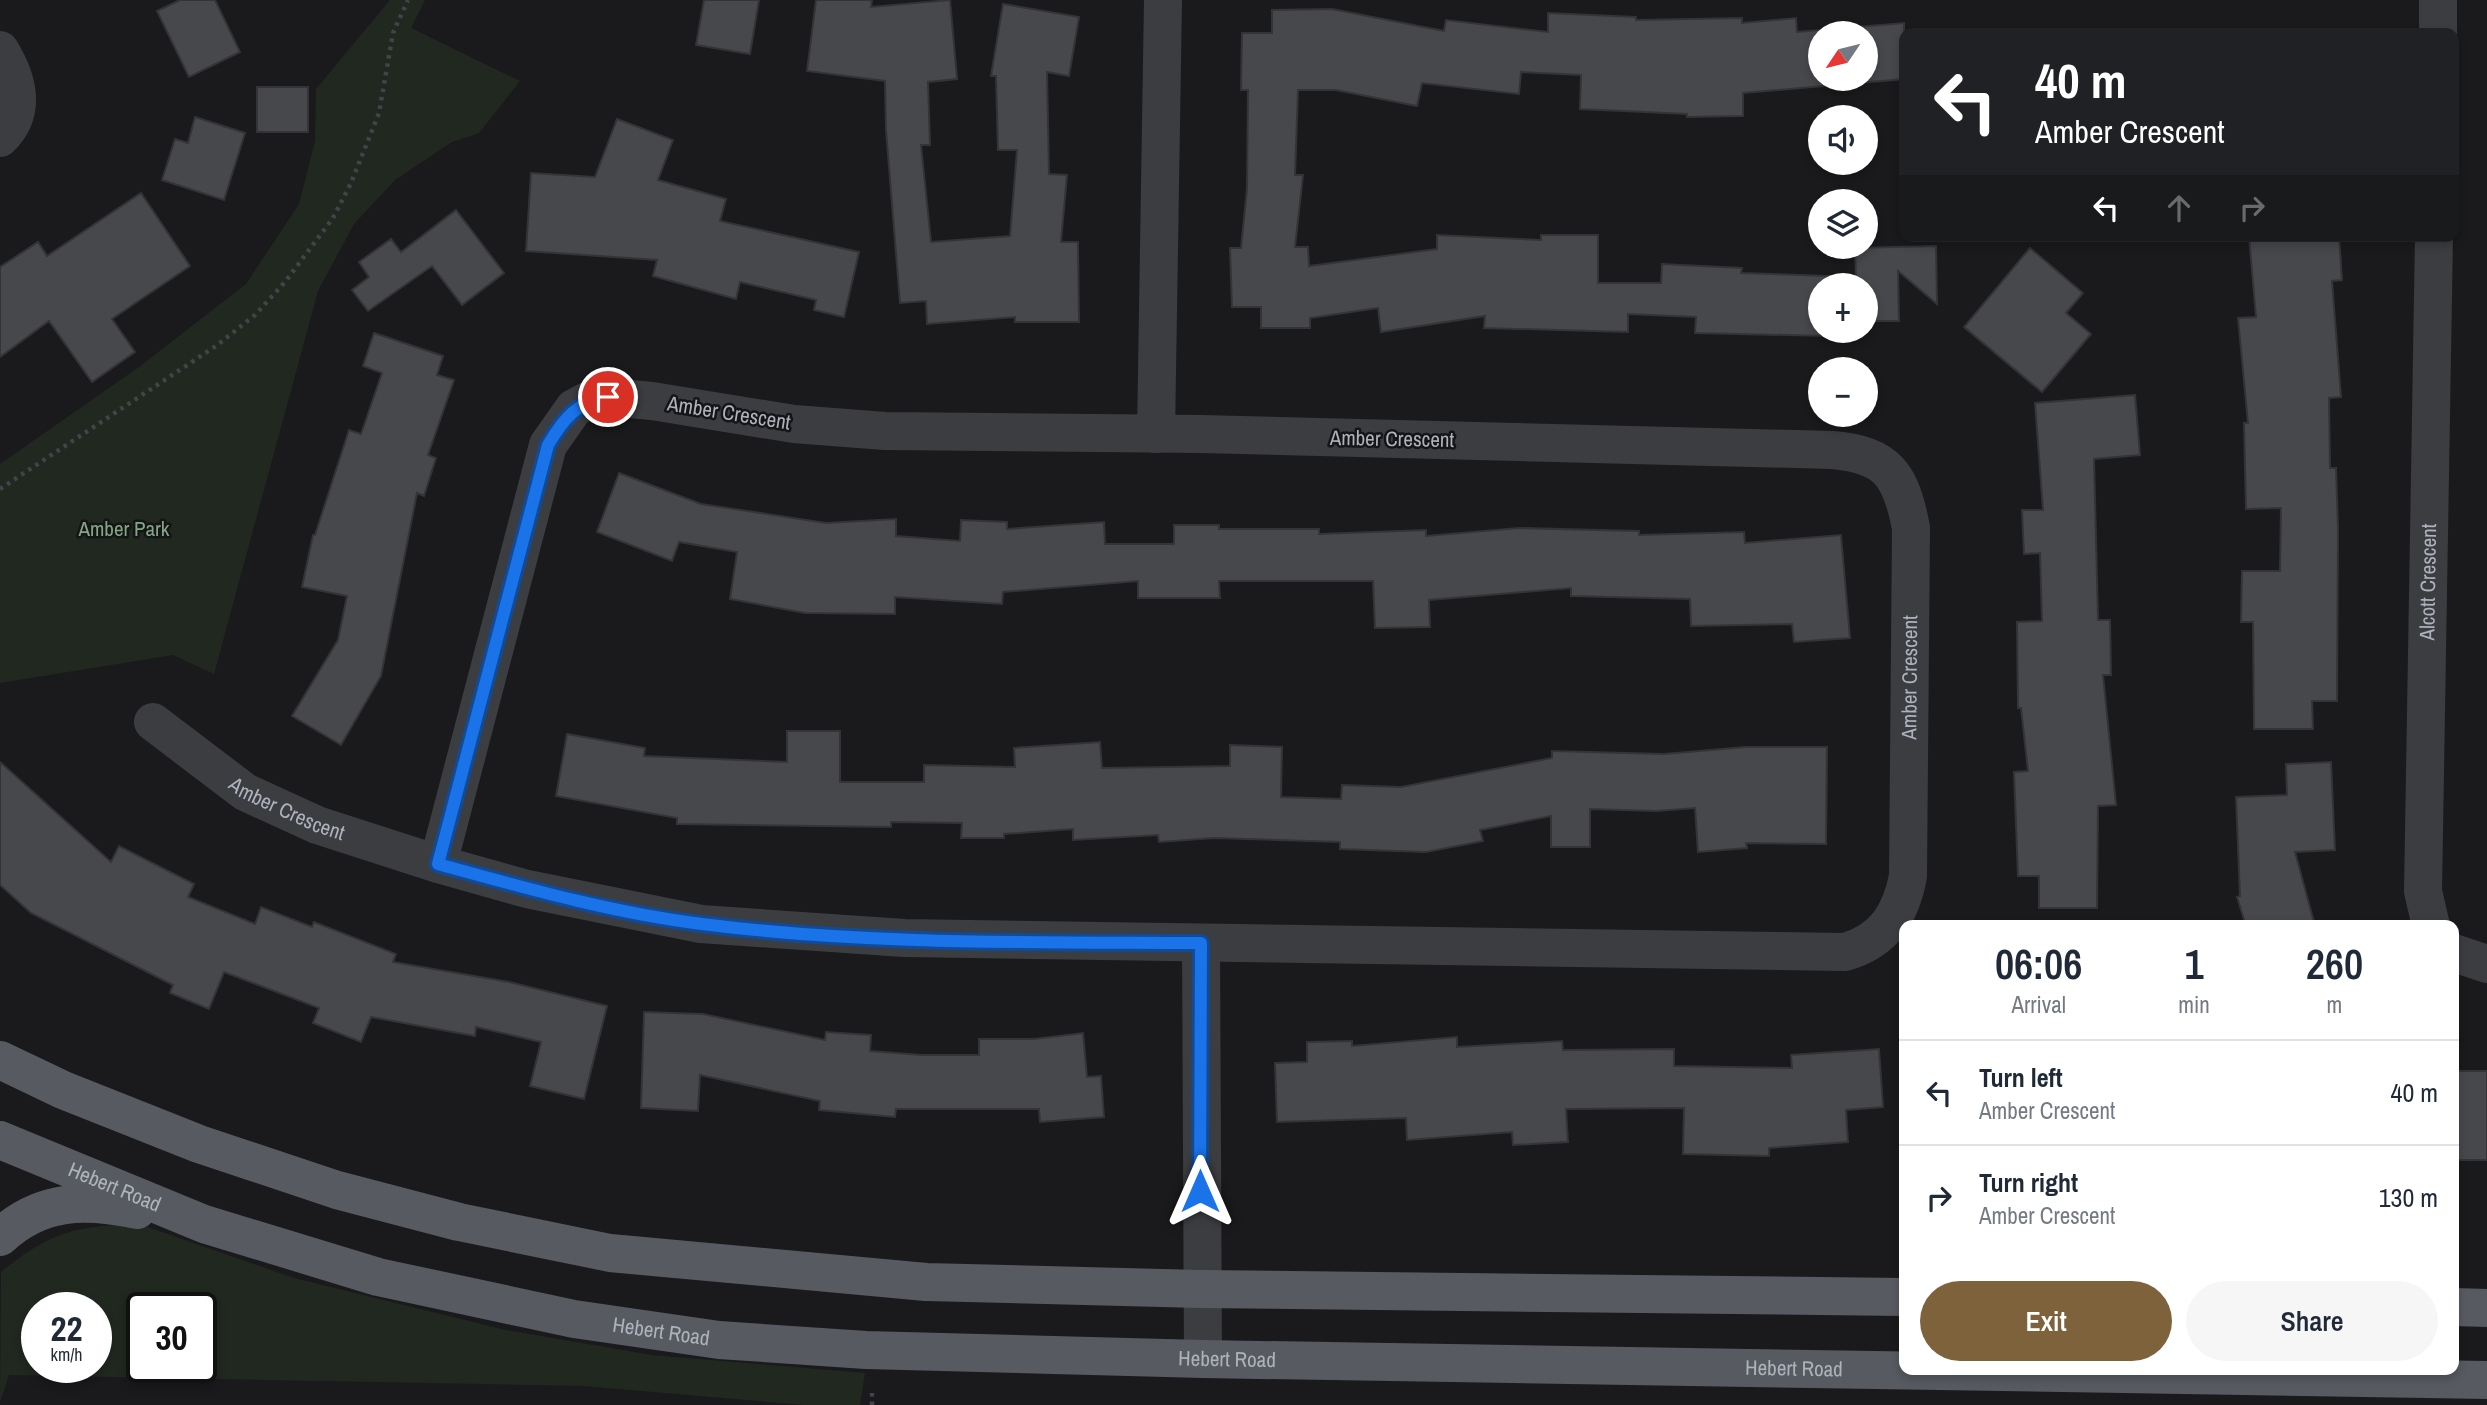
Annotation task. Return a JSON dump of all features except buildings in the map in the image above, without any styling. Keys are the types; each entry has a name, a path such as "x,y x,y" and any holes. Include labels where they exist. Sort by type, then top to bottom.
{"main road":[{"path":"3,1071 199,1144 337,1190 460,1222 610,1253 926,1282 1201,1289 1899,1297"},
{"name":"Hebert Road","path":"0,1140 204,1224 378,1277 575,1319 719,1340 866,1350 1203,1359 1899,1370"},
{"path":"0,1237 42,1208 102,1202 204,1224"},
{"path":"2459,1307 2487,1308"},
{"name":"Hebert Road","path":"2181,1375 2487,1380"}],"street":[{"path":"1156,434 1163,0"},
{"path":"2438,0 2438,28"},
{"path":"0,50 16,86 18,106 0,138"},
{"name":"Alcott Crescent","path":"2430,920 2423,891 2434,242"},
{"name":"Amber Crescent","path":"152,722 245,792 317,825 438,864 527,889 701,924 848,936 1845,952 1878,938 1904,902 1908,876 1911,528 1907,505 1891,471 1877,458 1854,452 1156,434 840,429 630,398 589,400 574,408 548,445 438,864"},
{"path":"1201,943 1203,1359"},
{"path":"2459,955 2487,964"}],"path":[{"path":"0,489 216,346 254,315 285,282 333,218 351,183 379,113 393,33 408,0"},
{"path":"872,1392 872,1405"}],"green space":[{"name":"Amber Park","path":"390,0 425,0 411,28 520,81 479,133 452,142 395,180 354,224 318,291 214,674 173,655 0,683 0,464 139,367 246,284 299,204 315,141 316,89"},
{"path":"139,1224 294,1278 506,1330 652,1355 865,1373 860,1405 804,1405 583,1386 217,1379 217,1292 126,1292 126,1377 112,1377 112,1292 21,1292 21,1375 9,1375 0,1402 1,1272 50,1239 81,1229"}],"route":[{"path":"608,397 589,400 574,408 548,445 438,864 527,889 643,914 756,930 834,936 1201,943 1200,1191"}]}
